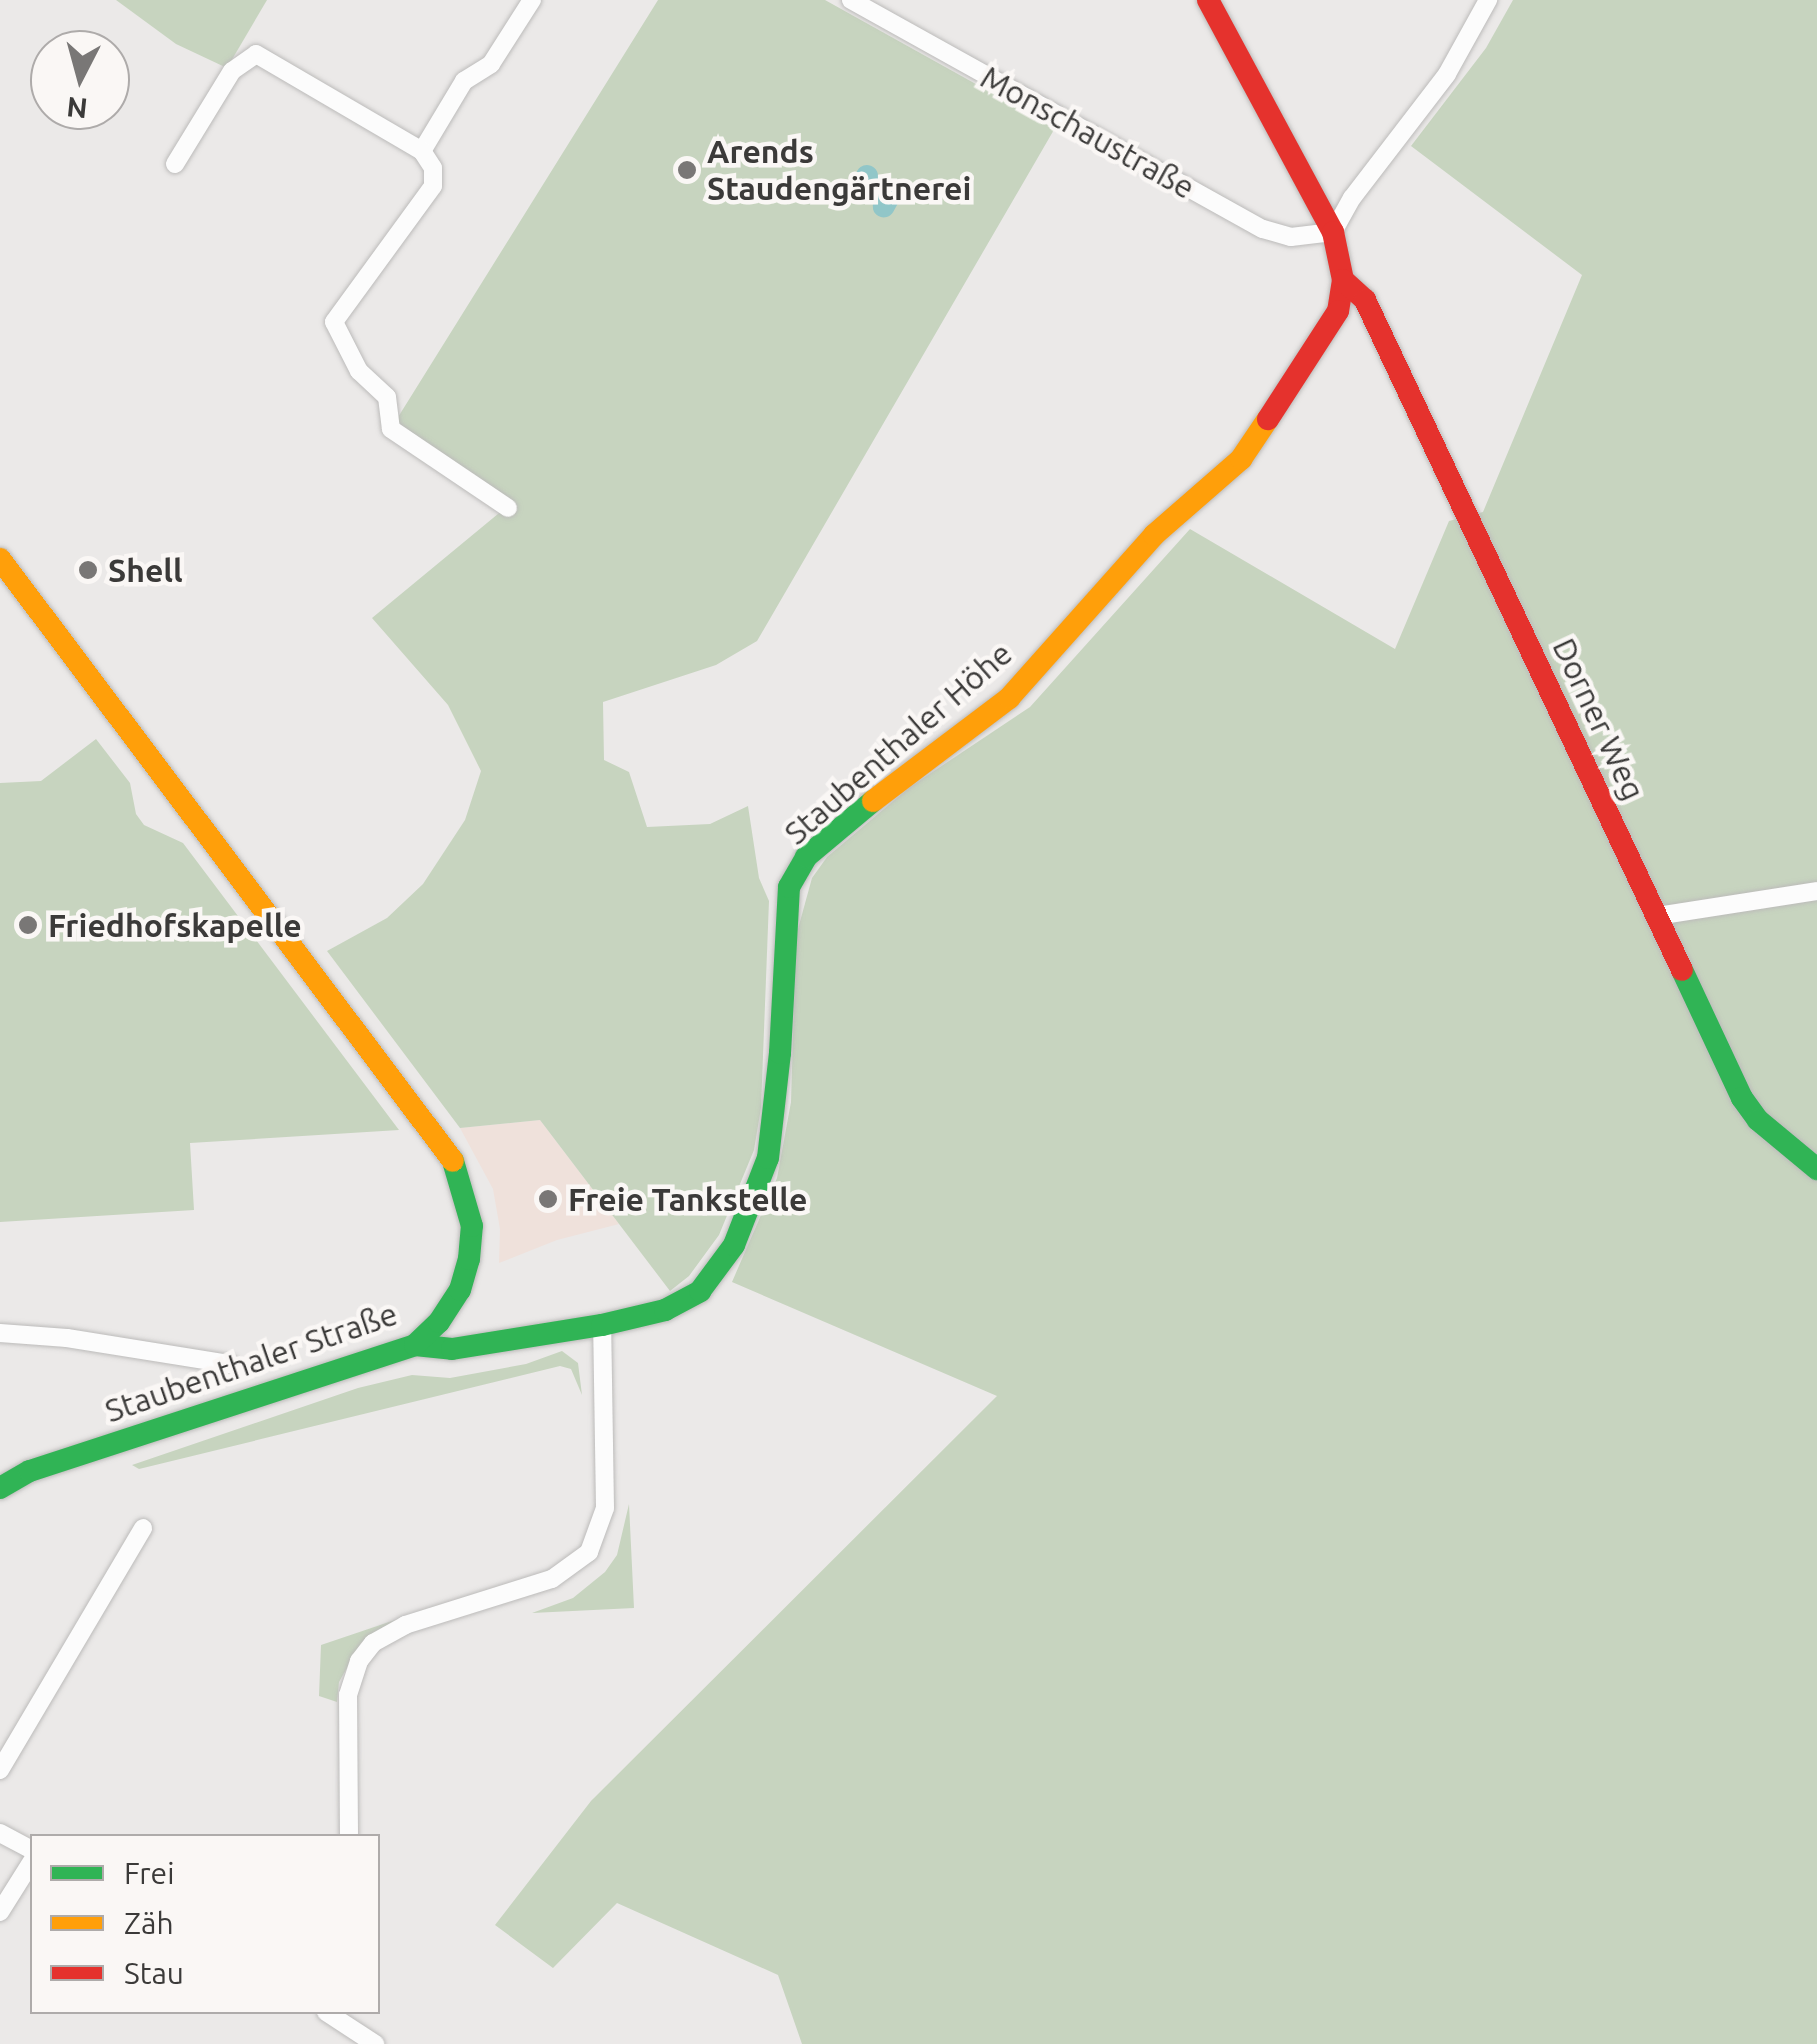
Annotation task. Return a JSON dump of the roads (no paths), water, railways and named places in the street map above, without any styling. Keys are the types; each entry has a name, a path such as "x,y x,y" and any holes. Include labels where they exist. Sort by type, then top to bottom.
{"street":[{"path":"422,151 464,82 490,64 532,0"},
{"name":"Monschaustraße","path":"851,0 1263,230 1290,237 1333,232"},
{"name":"Staubenthaler Höhe","path":"416,1345 452,1350 602,1324 685,1302 700,1291 734,1246 762,1174 775,1121 785,907 789,887 806,857 916,764 1009,698 1144,546 1241,460 1338,311 1343,280 1333,232 1208,0"},
{"path":"1333,232 1352,198 1447,74 1488,0"},
{"path":"175,164 232,71 256,54 422,151 434,168 433,186 334,322 359,371 387,397 391,429 508,508"},
{"name":"Dorner Weg","path":"1343,280 1365,300 1750,1110 1817,1170"},
{"name":"Staubenthaler Straße","path":"0,559 450,1155 467,1199 472,1226 469,1259 460,1290 440,1322 416,1345 30,1470 0,1488"},
{"path":"1657,916 1817,891"},
{"path":"349,1834 348,1695 359,1662 373,1643 405,1625 552,1579 589,1552 605,1508 602,1324"},
{"path":"0,1333 68,1338 230,1364"},
{"path":"0,1770 143,1528"},
{"path":"0,1833 30,1849"},
{"path":"0,1912 30,1863"},
{"path":"329,2014 375,2044"}],"waterway":[{"path":"867,176 866,182 890,195 884,206"}],"place":[{"name":"Arends Staudengärtnerei","path":"687,170"},
{"name":"Shell","path":"88,570"},
{"name":"Friedhofskapelle","path":"28,925"},
{"name":"Freie Tankstelle","path":"548,1199"}]}
